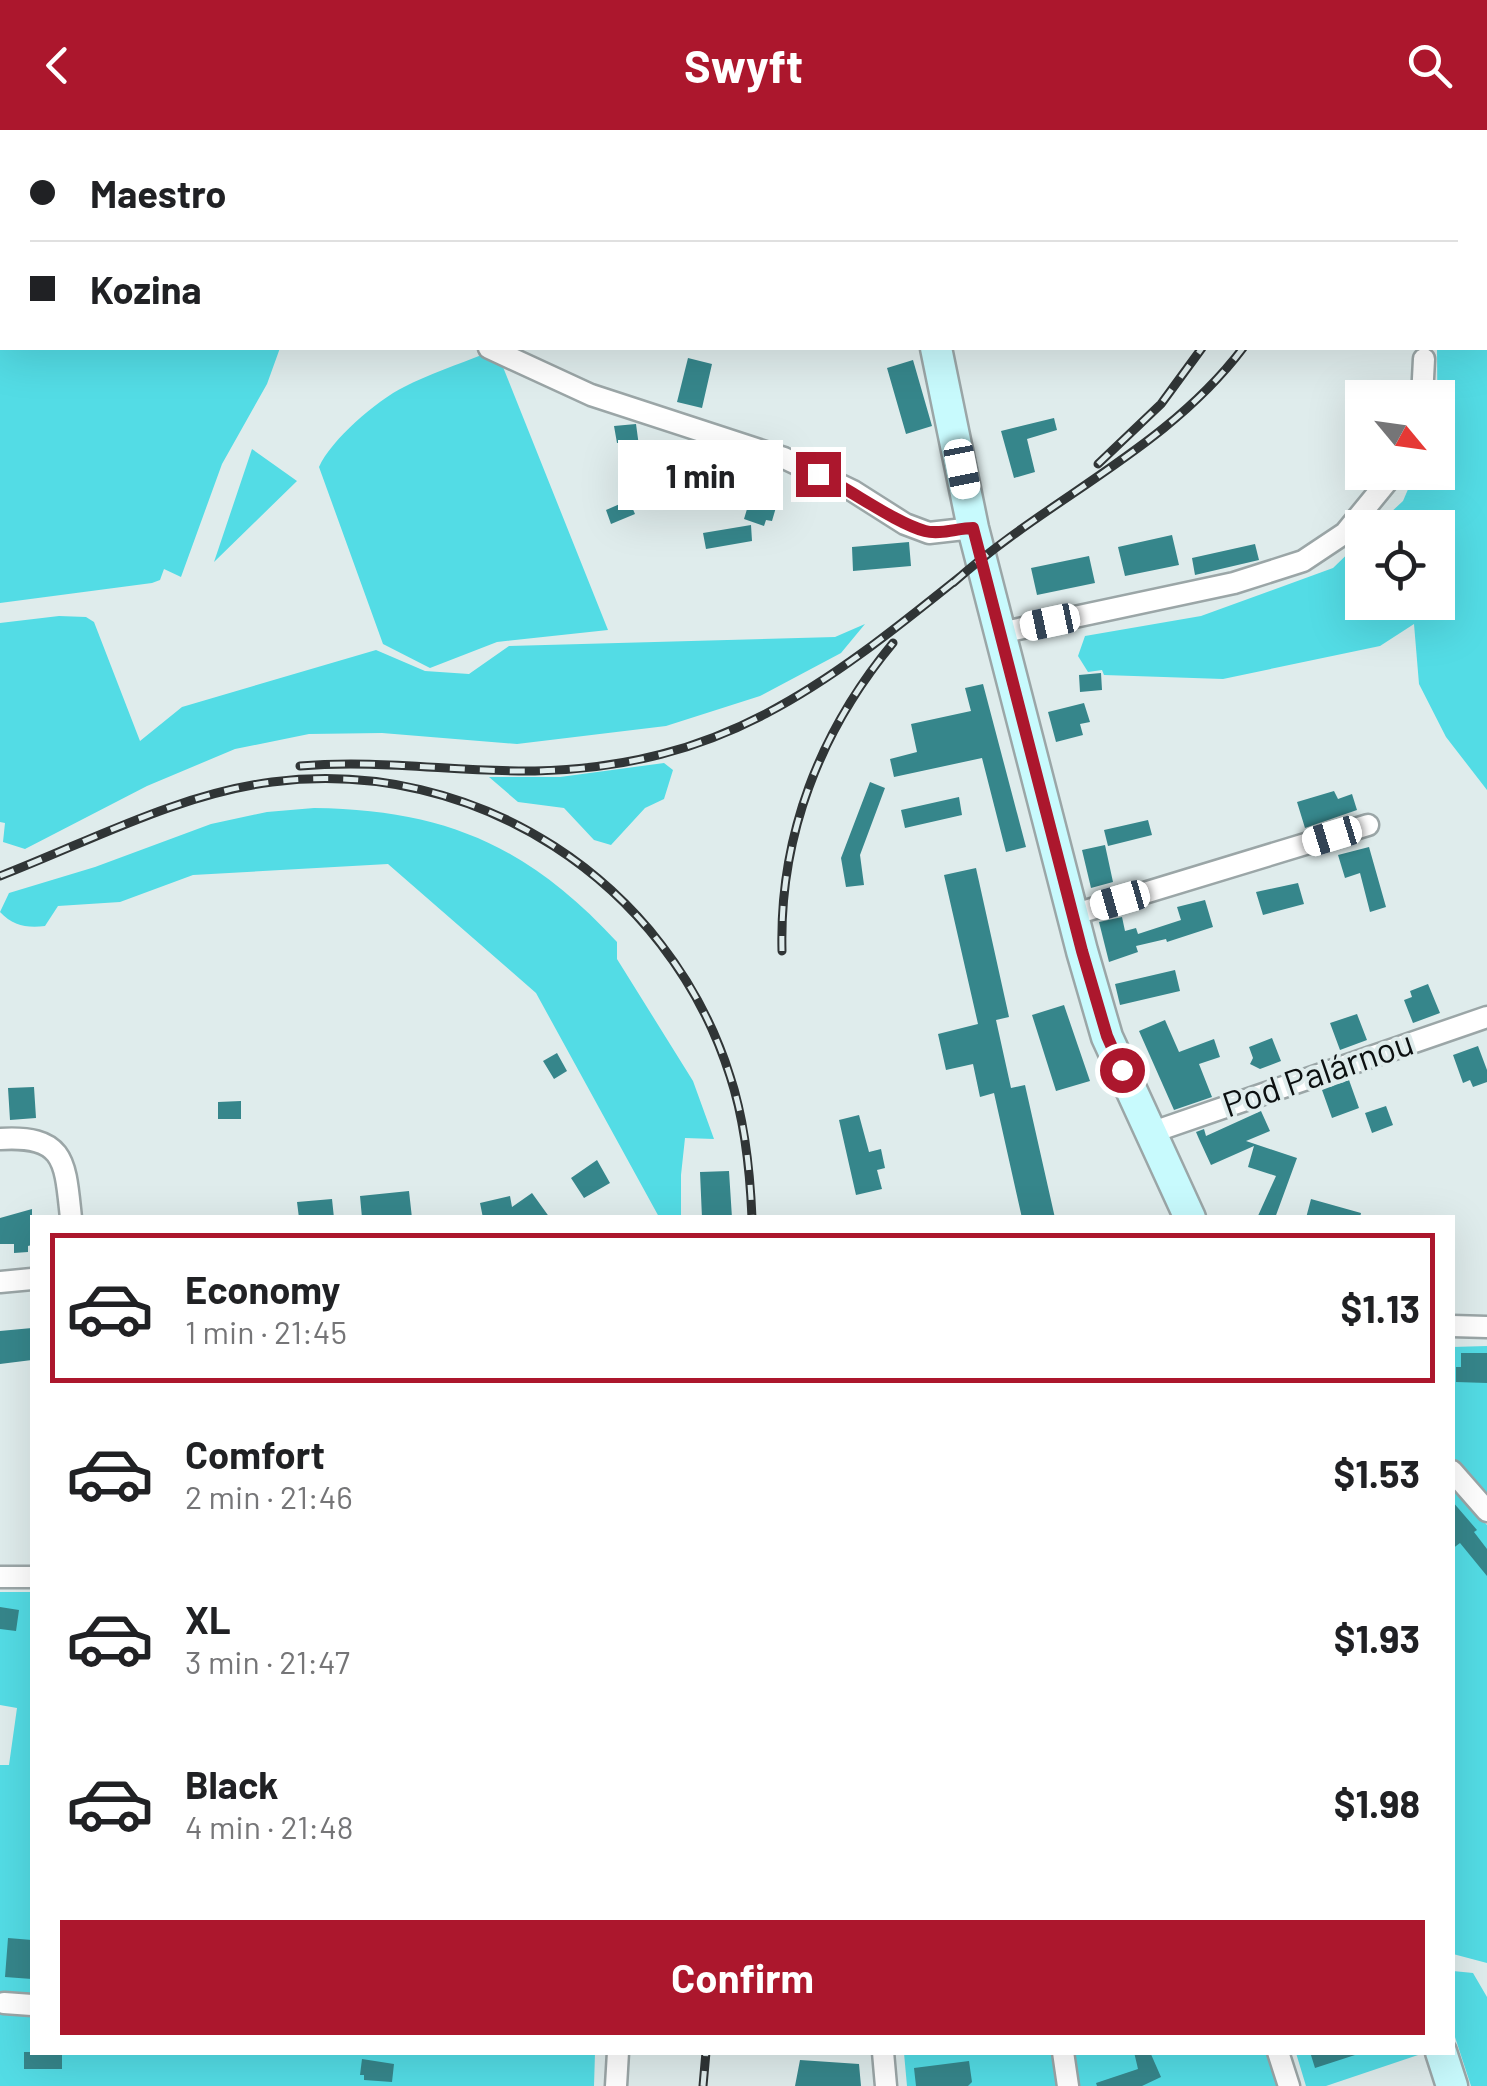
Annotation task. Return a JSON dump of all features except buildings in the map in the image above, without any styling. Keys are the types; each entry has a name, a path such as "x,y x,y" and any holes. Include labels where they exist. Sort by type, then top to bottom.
{"main road":[{"path":"936,350 973,528 1107,1036 1189,1215"},
{"path":"1442,2055 1452,2086"}],"street":[{"path":"493,350 591,395 784,458 929,533 973,528"},
{"path":"1423,380 1424,359"},
{"path":"1000,632 1234,583 1303,561 1345,532 1380,490"},
{"path":"1072,915 1368,826"},
{"name":"Pod Palárnou","path":"1150,1132 1487,1017"},
{"path":"0,1140 35,1138 58,1156 65,1171 71,1215"},
{"path":"0,1282 30,1278"},
{"path":"1455,1326 1487,1326"},
{"path":"1455,1474 1487,1511"},
{"path":"0,1577 30,1577"},
{"path":"4,2002 30,2006"},
{"path":"616,2086 618,2055"},
{"path":"884,2055 886,2086"},
{"path":"1063,2055 1068,2086"},
{"path":"1279,2055 1289,2086"}],"shaded area":[{"path":"0,350 279,350 267,384 222,464 181,577 164,569 160,580 152,583 0,603"},
{"path":"1437,350 1487,350 1487,790 1446,737 1419,684 1414,624 1380,646 1223,679 1104,675 1102,670 1088,672 1078,656 1085,636 1201,616 1333,568 1345,556 1345,620 1455,620 1455,510 1393,510 1408,490 1455,490 1455,380 1437,380"},
{"path":"484,354 503,367 608,630 497,642 430,668 383,644 319,467 344,433 381,401 414,382"},
{"path":"252,449 297,481 214,562"},
{"path":"86,617 94,622 140,741 182,707 376,650 425,671 469,674 509,646 835,637 865,624 841,653 760,696 666,726 517,744 382,733 309,734 235,749 147,786 25,849 3,842 5,823 0,822 0,623"},
{"path":"664,763 673,770 664,799 645,808 611,845 594,840 564,808 518,802 489,777 560,777"},
{"path":"361,810 444,826 481,839 516,858 584,908 617,942 617,959 693,1081 714,1139 685,1138 681,1215 658,1215 536,993 388,864 193,875 120,902 58,906 45,926 21,925 0,912 9,893 95,867 211,824 267,812"},
{"path":"1487,1346 1487,1504 1455,1463 1455,1347"},
{"path":"1455,1491 1487,1525 1487,1963 1455,1955"},
{"path":"0,1592 30,1592 30,2000 0,1995 0,1765 9,1765 17,1708 0,1705"},
{"path":"1455,1971 1473,1973 1487,1997 1487,2086 1471,2086 1455,2037"},
{"path":"0,2007 30,2011 30,2055 595,2055 594,2086 0,2086"},
{"path":"904,2055 1057,2055 1063,2086 907,2086"},
{"path":"1070,2055 1269,2055 1279,2086 1075,2086"},
{"path":"1297,2055 1418,2055 1326,2086 1306,2086"}],"railway":[{"path":"1098,464 1161,404 1201,350"},
{"path":"953,583 1178,416 1241,350"},
{"path":"300,766 359,764 535,771 601,766 661,754 715,737 766,714 815,685 961,576"},
{"path":"782,951 788,867 809,787 844,712 893,643"},
{"path":"0,876 168,808 272,782 347,779 420,790 490,812 554,846 611,890 661,944 701,1006 730,1076 746,1146 752,1215"},
{"path":"703,2086 706,2055"}],"route":[{"path":"818,474 929,533 973,528 1058,847 1072,915 1107,1036 1122,1070"}]}
